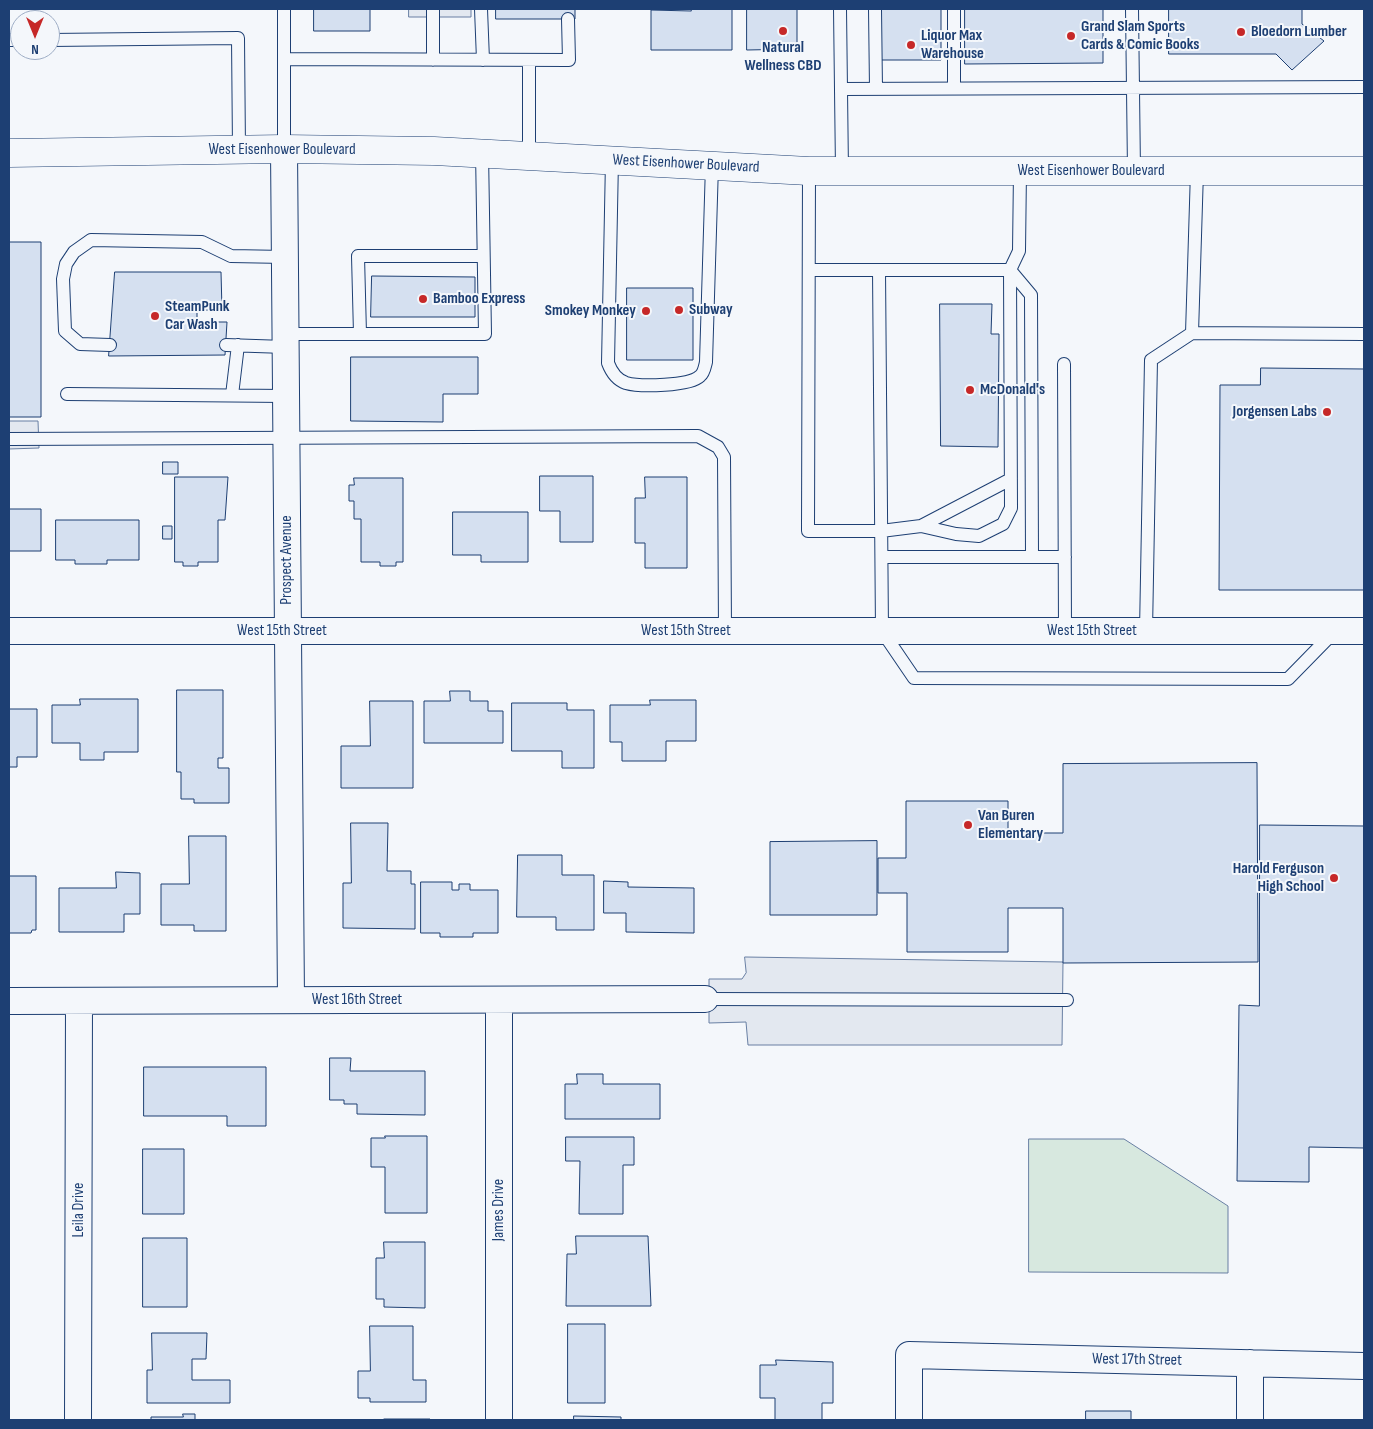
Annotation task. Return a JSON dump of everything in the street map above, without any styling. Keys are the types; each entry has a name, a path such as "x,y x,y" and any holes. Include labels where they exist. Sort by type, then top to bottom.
{"highway":[{"name":"West Eisenhower Boulevard","path":"9,153 284,149 482,152 809,171 1364,171"}],"street":[{"name":"Prospect Avenue","path":"284,149 291,1000"},
{"name":"West 15th Street","path":"9,631 1364,631"},
{"name":"West 16th Street","path":"9,1001 705,999"},
{"name":"James Drive","path":"499,1000 499,1420"},
{"name":"Leila Drive","path":"78,1420 79,1001"},
{"name":"West 17th Street","path":"908,1420 909,1355 1364,1366"},
{"path":"1250,1363 1250,1420"}],"lane":[{"path":"284,9 284,149"},
{"path":"433,9 433,60"},
{"path":"481,9 483,60"},
{"path":"840,9 842,171"},
{"path":"876,9 876,89"},
{"path":"954,9 954,88"},
{"path":"1132,9 1134,171"},
{"path":"284,59 569,60 568,19"},
{"path":"60,40 238,38 239,150"},
{"path":"529,60 529,154"},
{"path":"841,89 1364,87"},
{"path":"232,395 232,345 360,334 485,334 482,152"},
{"path":"612,160 608,363 616,377 635,384 684,384 700,376 704,370 706,362 712,165"},
{"path":"809,171 808,531 881,531 921,526 1011,480"},
{"path":"921,526 956,534 979,536 1003,524 1011,508 1010,270 1019,251 1020,171"},
{"path":"1192,333 1197,171"},
{"path":"110,345 80,344 65,331 63,279 66,264 74,252 91,240 202,242 231,256 285,257"},
{"path":"360,334 358,256 483,256"},
{"path":"809,270 1010,270 1031,295 1032,556"},
{"path":"879,270 882,631 914,678 1288,679 1336,631"},
{"path":"1146,631 1151,360 1192,333 1364,334"},
{"path":"1064,364 1065,631"},
{"path":"67,394 286,396"},
{"path":"9,439 698,436 718,446 724,457 725,631"},
{"path":"882,557 1065,556"},
{"path":"705,999 1067,1000"}],"shaded area":[{"path":"409,9 471,9 471,17 409,17"},
{"path":"9,421 38,421 39,448 9,449"},
{"path":"745,957 1063,962 1062,1045 748,1045 746,1022 709,1023 709,979 742,979 746,973"},
{"path":"1029,1139 1124,1139 1228,1206 1228,1273 1029,1272"}],"building":[{"path":"314,9 370,9 370,31 314,31"},
{"path":"496,9 575,9 575,19 496,19"},
{"path":"691,9 732,9 732,50 651,50 651,10 691,11"},
{"path":"747,9 797,9 797,49 747,50"},
{"path":"879,9 941,9 941,60 879,60"},
{"path":"965,9 1103,9 1103,63 965,64"},
{"name":"Bloedorn Lumber","path":"1169,9 1302,9 1302,24 1324,41 1292,70 1276,54 1169,54"},
{"path":"9,242 41,242 41,417 9,417"},
{"name":"SteamPunk Car Wash","path":"115,272 221,272 222,310 197,310 197,322 227,322 225,355 109,356"},
{"path":"372,276 475,277 475,317 371,317"},
{"path":"627,288 693,288 693,360 627,360"},
{"name":"McDonald's","path":"940,304 992,304 991,334 999,334 998,447 941,446"},
{"path":"351,357 478,357 478,394 443,394 443,422 351,421"},
{"path":"1261,368 1364,369 1364,590 1219,590 1220,385 1260,385"},
{"path":"163,462 178,462 178,474 163,474"},
{"path":"540,476 593,476 593,542 560,542 560,511 540,511"},
{"path":"175,477 228,477 225,520 218,520 218,562 198,562 198,566 183,566 183,562 175,562"},
{"path":"645,477 687,477 687,568 645,568 645,543 635,543 635,498 645,498"},
{"path":"354,478 403,478 403,562 396,562 396,566 380,566 380,562 361,562 361,519 354,519 354,501 349,501 349,485 354,485"},
{"path":"9,509 41,509 41,551 9,551"},
{"path":"453,512 528,512 528,562 481,562 481,555 453,555"},
{"path":"56,520 139,520 139,560 107,560 107,564 75,564 75,560 56,560"},
{"path":"163,526 172,526 172,539 163,539"},
{"path":"177,690 223,690 223,758 218,758 218,768 229,768 229,803 194,803 194,799 181,799 181,772 177,772"},
{"path":"450,691 470,691 470,701 488,701 488,711 503,711 503,743 424,743 424,701 450,701"},
{"path":"80,699 138,699 138,752 104,752 104,760 80,760 80,743 52,743 52,705 80,705"},
{"path":"650,700 696,700 696,741 666,741 666,761 622,761 622,742 610,742 610,705 650,705"},
{"path":"370,701 413,701 413,788 341,788 341,746 370,746"},
{"path":"512,703 567,703 567,710 594,710 594,768 562,768 562,751 512,751"},
{"path":"9,709 37,709 37,757 17,757 17,767 9,767"},
{"path":"1257,763 1258,962 1063,963 1063,908 1008,908 1008,952 907,952 907,893 878,893 878,858 906,858 906,801 1008,801 1008,833 1063,833 1063,764"},
{"path":"351,823 388,823 387,871 411,871 411,884 415,884 415,929 343,928 343,883 351,883"},
{"path":"1260,825 1364,826 1364,1148 1309,1147 1309,1182 1237,1181 1239,1005 1259,1006"},
{"path":"189,836 226,836 226,931 194,931 194,925 161,925 161,884 189,884"},
{"path":"877,841 877,915 770,915 770,842"},
{"path":"518,855 562,855 562,875 594,875 594,930 556,930 556,917 517,917"},
{"path":"116,872 140,873 140,914 124,914 124,932 59,932 59,888 116,888"},
{"path":"9,876 36,876 36,930 32,930 31,933 9,933"},
{"path":"604,881 628,882 628,887 694,888 694,933 626,932 626,913 604,913"},
{"path":"421,882 452,882 452,890 459,890 459,884 470,884 470,890 498,890 498,933 473,933 473,937 440,937 440,933 421,933"},
{"path":"330,1058 351,1058 350,1071 425,1071 425,1115 357,1114 357,1104 344,1104 344,1100 330,1100"},
{"path":"144,1067 266,1067 266,1126 227,1126 227,1116 144,1116"},
{"path":"577,1074 603,1074 603,1084 660,1084 660,1119 565,1119 565,1084 577,1084"},
{"path":"385,1136 427,1136 427,1213 385,1213 385,1167 371,1167 371,1138 385,1138"},
{"path":"566,1137 634,1137 634,1165 623,1165 623,1214 579,1214 580,1161 566,1161"},
{"path":"143,1149 184,1149 184,1214 143,1214"},
{"path":"576,1236 648,1236 651,1306 566,1306 567,1254 576,1254"},
{"path":"143,1238 187,1238 187,1307 143,1307"},
{"path":"384,1242 425,1242 425,1308 384,1307 384,1299 376,1299 376,1258 384,1258"},
{"path":"568,1324 605,1324 605,1403 568,1403"},
{"path":"370,1326 413,1326 413,1380 426,1380 426,1402 370,1402 370,1398 358,1398 358,1371 370,1371"},
{"path":"152,1333 207,1333 206,1359 192,1359 192,1380 230,1380 230,1403 147,1403 147,1370 152,1370"},
{"path":"776,1360 833,1362 833,1403 822,1403 822,1420 775,1420 775,1398 760,1398 760,1365 776,1365"},
{"path":"1086,1411 1131,1411 1131,1420 1086,1420"},
{"path":"183,1414 195,1414 195,1420 151,1420 151,1417 183,1417"},
{"path":"574,1416 621,1417 621,1420 574,1420"},
{"path":"430,1419 430,1420 384,1420"}],"place":[{"name":"Natural Wellness CBD","path":"783,31"},
{"name":"Bloedorn Lumber","path":"1241,32"},
{"name":"Grand Slam Sports Cards & Comic Books","path":"1071,36"},
{"name":"Liquor Max Warehouse","path":"911,45"},
{"name":"Bamboo Express","path":"423,299"},
{"name":"Subway","path":"679,310"},
{"name":"Smokey Monkey","path":"646,311"},
{"name":"SteamPunk Car Wash","path":"155,316"},
{"name":"McDonald's","path":"970,390"},
{"name":"Jorgensen Labs","path":"1327,412"},
{"name":"Van Buren Elementary","path":"968,825"},
{"name":"Harold Ferguson High School","path":"1334,878"}]}
